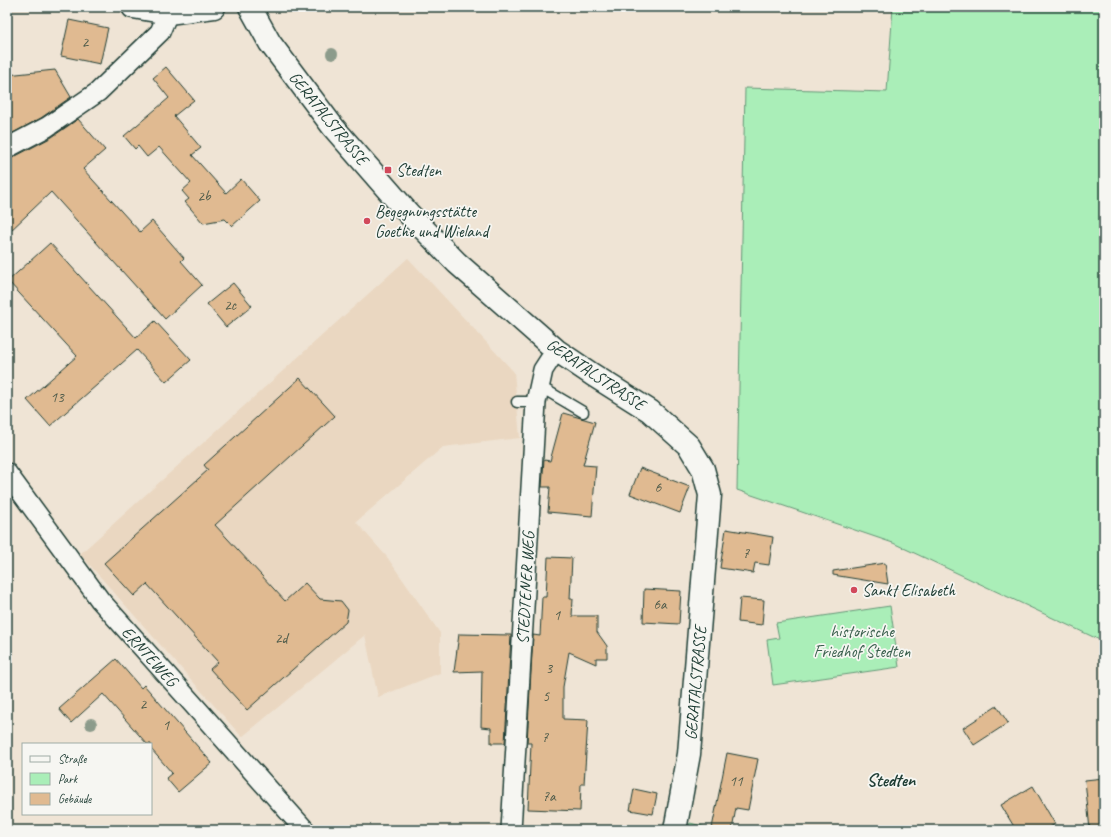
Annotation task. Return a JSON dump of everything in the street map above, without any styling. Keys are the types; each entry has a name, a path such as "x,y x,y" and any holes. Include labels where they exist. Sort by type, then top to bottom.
{"street":[{"path":"133,7 168,13 214,7"},
{"name":"GERATALSTRASSE","path":"250,7 270,43 329,121 399,202 457,263 556,350 592,375 650,411 689,446 703,470 710,495 689,754 675,830"},
{"path":"7,148 47,127 98,92 160,32 168,13"},
{"name":"STEDTENER WEG","path":"511,830 538,394 544,370 556,350"},
{"name":"ERNTEWEG","path":"7,473 100,600 305,830"}],"lane":[{"path":"517,402 538,394 582,412"}],"shaded area":[{"path":"408,258 514,372 520,438 443,447 356,522 387,557 440,633 440,673 378,697 365,635 242,737 80,554"}],"green space":[{"path":"893,7 1104,7 1104,642 893,543 737,490 745,88 887,92"},
{"name":"historische Friedhof Stedten","path":"890,606 899,667 773,685 767,640 779,638 776,623"},
{"path":"690,823 718,830 687,830"}],"building":[{"path":"69,20 108,28 100,64 61,56"},
{"path":"166,67 194,100 174,116 201,148 192,155 226,193 241,179 260,201 232,226 225,219 203,223 185,202 189,199 182,191 191,183 159,147 147,157 138,146 135,149 124,136 169,98 153,78"},
{"path":"55,70 71,97 41,118 7,136 7,75"},
{"path":"78,119 105,150 83,169 140,232 152,221 184,258 181,261 202,285 165,319 51,192 7,234 7,159 12,158 52,137"},
{"path":"50,243 136,338 155,321 191,360 166,382 137,350 50,426 27,400 77,356 8,281"},
{"path":"233,283 252,306 226,327 207,304"},
{"path":"300,378 335,416 215,525 285,601 305,583 320,599 341,601 348,610 346,622 247,710 210,669 218,662 147,584 134,596 104,563 208,470 204,465"},
{"path":"563,413 595,422 583,465 596,466 592,516 548,512 550,487 542,487 544,460 550,461"},
{"path":"640,468 690,487 680,513 630,494"},
{"path":"726,529 773,537 769,565 755,563 753,573 720,568"},
{"path":"548,557 572,558 570,599 573,599 572,616 597,616 597,632 607,646 607,658 596,658 596,664 569,652 563,687 563,719 588,720 584,784 581,784 580,811 528,809 531,743 527,743 533,635 540,636 542,597 546,597"},
{"path":"885,563 888,584 833,575 833,571"},
{"path":"644,589 681,591 679,624 643,622"},
{"path":"740,598 764,600 762,625 738,622"},
{"path":"459,634 511,635 505,743 491,743 491,728 481,727 482,671 454,672"},
{"path":"116,659 141,688 144,685 212,763 178,792 166,778 172,773 152,750 152,743 146,743 103,694 71,723 59,709"},
{"path":"997,706 1008,723 974,745 963,728"},
{"path":"727,753 758,759 748,810 736,808 732,830 722,830 712,828"},
{"path":"1104,778 1104,830 1090,830 1085,780"},
{"path":"1033,786 1055,824 1045,830 1016,830 1001,805"},
{"path":"634,789 657,794 653,814 630,810"}],"place":[{"name":"Stedten","path":"388,170"},
{"name":"Begegnungsstätte Goethe und Wieland","path":"367,221"},
{"name":"Sankt Elisabeth","path":"854,590"}],"district":[{"name":"Stedten","path":"891,780"}]}
